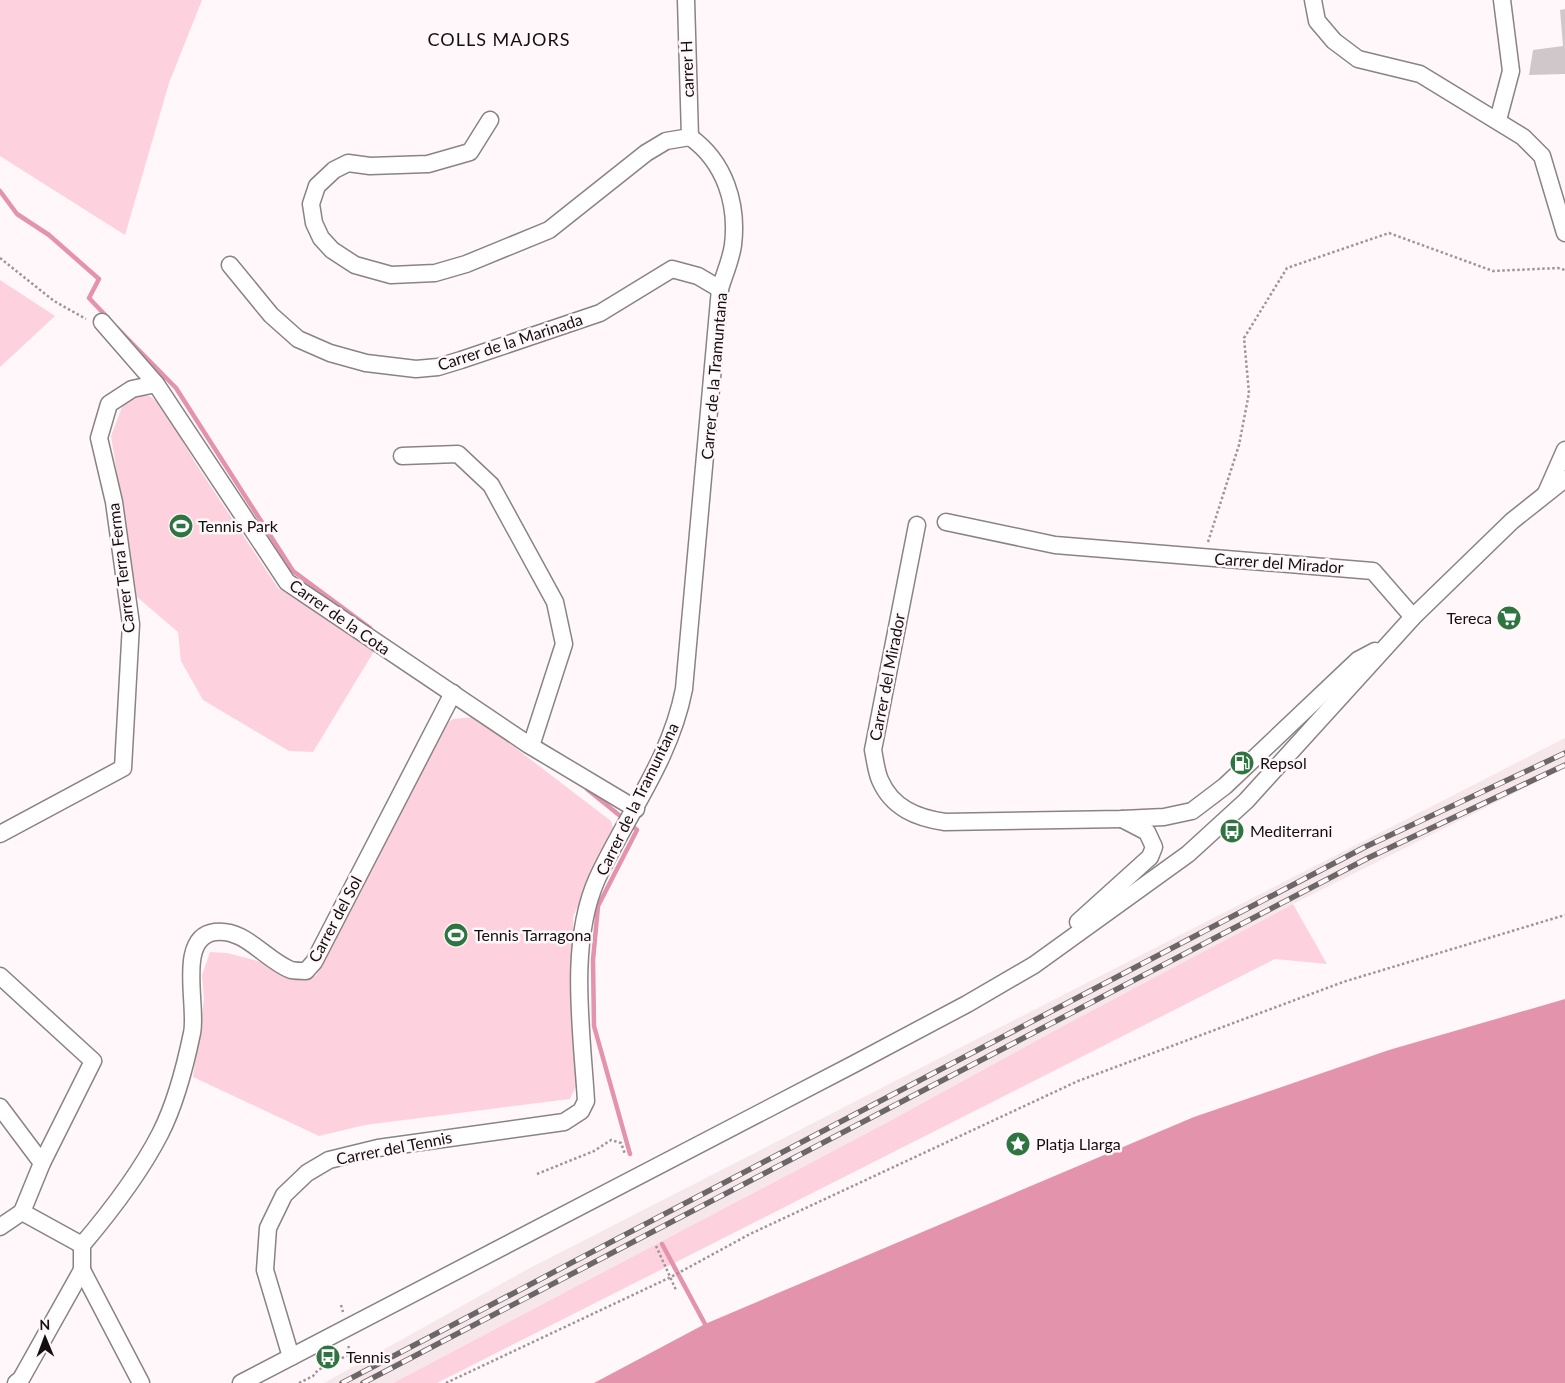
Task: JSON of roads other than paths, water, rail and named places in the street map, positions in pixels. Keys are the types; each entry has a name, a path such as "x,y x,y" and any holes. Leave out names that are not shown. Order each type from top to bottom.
{"street":[{"name":"carrer H","path":"686,0 690,137"},
{"path":"1312,0 1317,21 1334,41 1358,59 1420,74 1523,137 1542,156 1565,232"},
{"path":"1498,120 1511,71 1502,0"},
{"path":"490,120 470,152 428,164 370,166 348,163 334,170 317,186 311,204 314,223 320,238 332,250 355,265 391,275 435,273 466,264 550,230 646,153 666,141 690,137"},
{"name":"Carrer de la Tramuntana","path":"586,1101 580,1012 582,942 590,900 597,879 634,812 672,735 684,689 720,289 732,247 733,212 730,196 714,160 700,144 690,137"},
{"name":"Carrer de la Marinada","path":"230,266 271,315 298,339 330,354 389,368 438,367 600,313 672,269 698,276 720,289"},
{"name":"Carrer de la Cota","path":"105,325 156,384 288,582 452,694 634,812"},
{"name":"Carrer Terra Ferma","path":"0,834 123,768 131,624 114,502 99,438 109,404 132,389 156,384"},
{"path":"1545,495 1565,450"},
{"path":"402,456 458,454 491,485 555,602 564,644 530,745"},
{"path":"241,1383 906,1037 967,1004 1050,954 1188,854 1246,801 1413,617 1512,521 1565,479"},
{"name":"Carrer del Mirador","path":"946,522 1055,545 1373,571 1413,617"},
{"name":"Carrer del Mirador","path":"917,526 873,750 880,780 896,804 922,818 945,822 1122,819 1164,817 1192,811 1225,786 1358,660 1387,645"},
{"name":"Carrer del Sol","path":"82,1245 108,1215 160,1134 183,1076 193,1030 191,955 197,943 204,936 216,932 234,933 292,970 306,971 314,962 452,694"},
{"name":"Carrer del Mirador","path":"1050,954 1067,931 1150,857 1154,847 1147,832 1122,819"},
{"path":"0,976 93,1061 42,1163 22,1212 0,1227"},
{"name":"Carrer del Tennis","path":"291,1357 265,1270 268,1228 284,1195 307,1173 329,1160 378,1148 564,1122 581,1111 586,1101"},
{"path":"0,1107 42,1163"},
{"path":"22,1212 82,1245 82,1270 141,1383"},
{"path":"16,1383 21,1379 82,1270"}],"waterway":[{"path":"0,191 17,214 49,235 99,279 89,298 107,317"},
{"path":"117,328 176,388 293,571 370,628"},
{"path":"587,789 624,819"},
{"path":"630,824 637,830 598,906 593,960 594,1026 630,1154"},
{"path":"662,1244 705,1324"}],"railway":[{"path":"342,1383 1365,847 1565,753"},
{"path":"363,1383 1368,858 1565,765"}],"place":[{"name":"Tennis Park","path":"181,526"},
{"name":"Tereca","path":"1509,618"},
{"name":"Repsol","path":"1242,763"},
{"name":"Mediterrani","path":"1232,831"},
{"name":"Tennis Tarragona","path":"456,935"},
{"name":"Platja Llarga","path":"1018,1144"},
{"name":"Tennis","path":"328,1357"}],"district":[{"name":"COLLS MAJORS","path":"499,40"}]}
